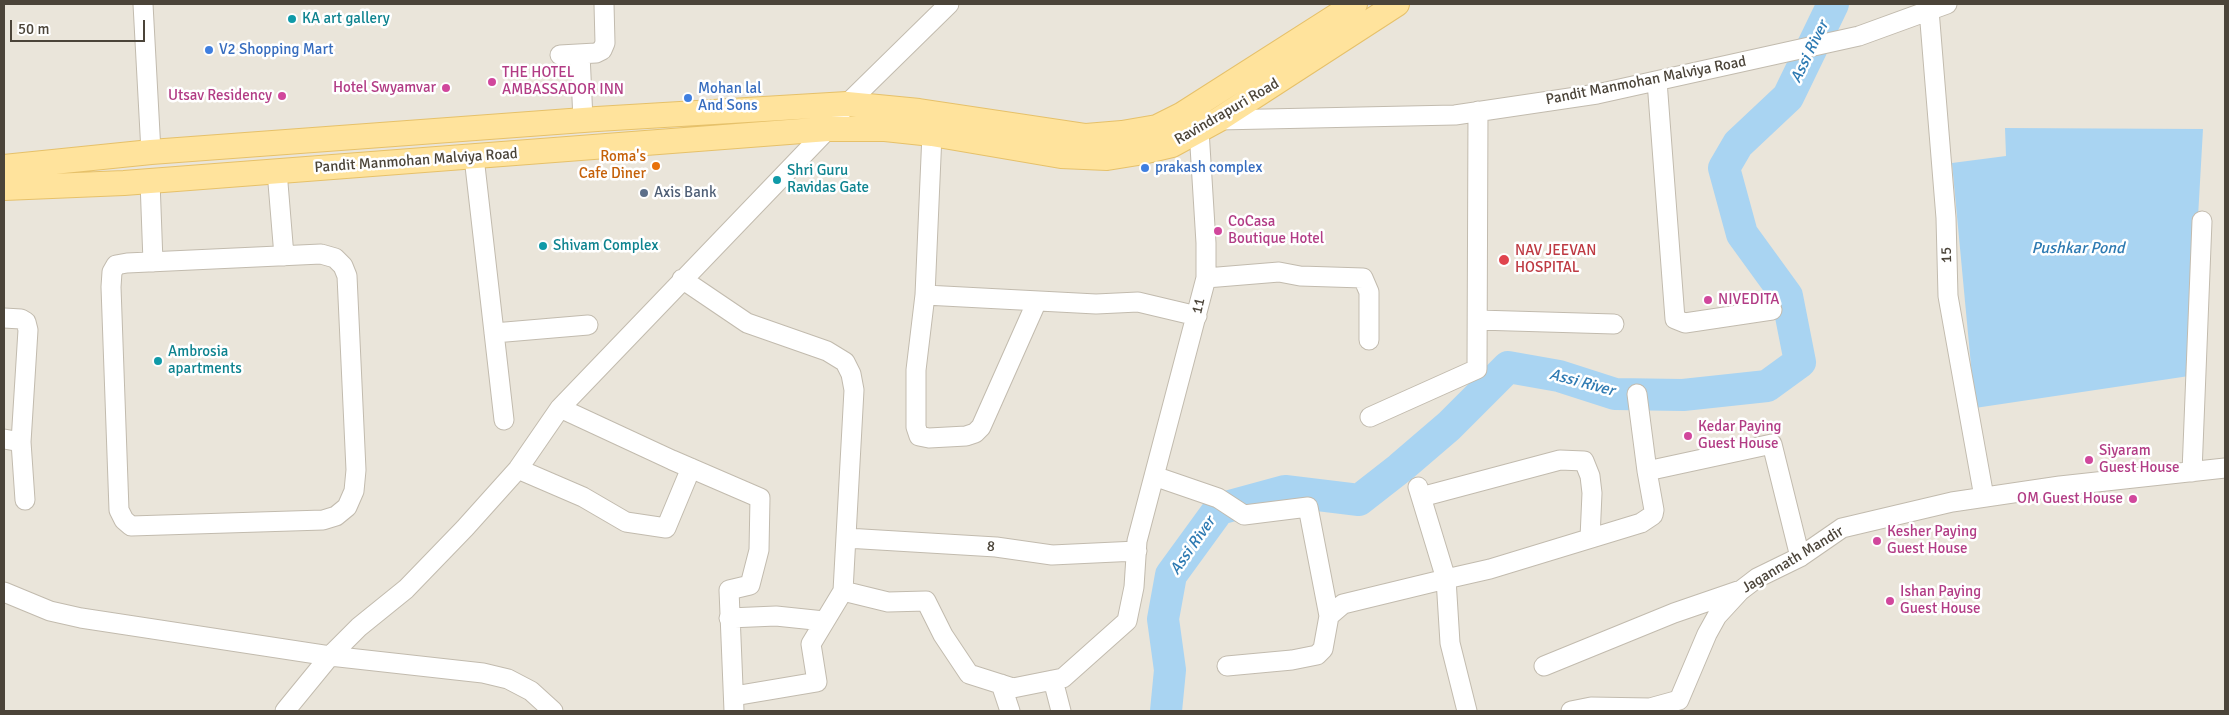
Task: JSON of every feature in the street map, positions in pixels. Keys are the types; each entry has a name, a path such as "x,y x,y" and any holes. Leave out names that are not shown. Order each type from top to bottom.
{"main road":[{"name":"Ravindrapuri Road","path":"4,167 151,152 583,120 847,104 929,113 1086,136 1157,127 1181,115 1355,4"},
{"name":"Ravindrapuri Road","path":"828,129 885,129 932,134 1061,156 1107,158 1138,154 1172,145 1209,125 1397,4"},
{"name":"Pandit Manmohan Malviya Road","path":"4,188 150,181 828,129"}],"street":[{"path":"143,4 151,152"},
{"path":"560,55 596,53 602,50 604,42 604,4"},
{"path":"285,711 330,656 359,627 406,589 518,469 560,408 828,129 847,104 949,4"},
{"name":"Pandit Manmohan Malviya Road","path":"1209,125 1455,114 1597,94 1859,36 1947,4"},
{"name":"15","path":"1929,10 1946,218 1948,296 1984,497"},
{"path":"580,54 583,120"},
{"path":"1657,81 1675,319 1685,324 1772,310"},
{"path":"1370,417 1478,369 1478,111"},
{"name":"11","path":"843,592 888,602 926,601 943,635 969,674 1013,688 1064,678 1127,621 1134,587 1137,541 1206,278 1209,125"},
{"path":"932,134 925,295 916,370 916,428 919,436 929,438 966,436 975,433 981,428 1037,301"},
{"path":"474,157 504,420"},
{"path":"277,171 284,256"},
{"path":"150,181 153,262"},
{"path":"2192,472 2202,221"},
{"path":"321,254 335,258 343,266 347,276 356,470 354,491 347,507 336,516 323,520 142,527 130,526 124,520 119,510 112,272 116,265 153,262 321,254"},
{"path":"1206,278 1279,272 1300,276 1363,278 1369,292 1369,340"},
{"path":"560,408 760,498 759,550 750,585 728,590 734,704 817,682 811,644 843,592 854,390 851,374 845,362 827,351 748,323 682,279"},
{"path":"925,295 1096,304 1138,302 1197,316"},
{"path":"4,318 21,319 26,322 28,330 12,440 25,500"},
{"path":"1478,320 1550,324 1614,324"},
{"path":"494,333 588,325"},
{"path":"1329,616 1343,604 1490,569 1641,523 1653,515 1637,394"},
{"path":"1647,471 1772,444 1800,557"},
{"path":"1467,711 1450,643 1446,579 1419,492 1560,460 1584,461 1590,476 1592,494 1590,538"},
{"path":"518,469 583,497 626,522 666,528 691,468"},
{"name":"Jagannath Mandir","path":"1571,711 1591,707 1650,708 1682,705 1707,634 1717,616 1740,591 1757,578 1800,557 1842,528 1952,502 2060,486 2225,468"},
{"path":"1154,476 1218,498 1244,515 1308,507 1329,616 1323,649 1317,655 1292,660 1227,666"},
{"name":"8","path":"846,538 996,547 1052,555 1137,551"},
{"path":"1544,666 1674,613 1740,591"},
{"path":"4,592 50,611 81,618 330,656 483,673 508,679 531,691 553,711"},
{"path":"729,618 776,616 824,621"},
{"path":"1053,680 1061,711"},
{"path":"1001,684 1010,711"}],"shaded area":[{"path":"4,4 2225,4 2225,711 4,711"}],"water":[{"name":"Pushkar Pond","path":"2005,128 2203,129 2189,376 1975,408 1952,163 2006,156"}],"waterway":[{"name":"Assi River","path":"1166,711 1170,670 1163,619 1171,575 1219,509 1285,491 1359,500 1449,426 1508,367 1559,376 1615,394 1683,395 1767,386 1800,362 1787,296 1742,234 1724,168 1738,144 1788,97 1833,4"}],"place":[{"name":"KA art gallery","path":"292,19"},
{"name":"V2 Shopping Mart","path":"209,50"},
{"name":"THE HOTEL AMBASSADOR INN","path":"492,82"},
{"name":"Hotel Swyamvar","path":"446,88"},
{"name":"Utsav Residency","path":"282,96"},
{"name":"Mohan lal And Sons","path":"688,98"},
{"name":"Roma's Cafe Diner","path":"656,166"},
{"name":"prakash complex","path":"1145,168"},
{"name":"Shri Guru Ravidas Gate","path":"777,180"},
{"name":"Axis Bank","path":"644,193"},
{"name":"CoCasa Boutique Hotel","path":"1218,231"},
{"name":"Shivam Complex","path":"543,246"},
{"name":"NAV JEEVAN HOSPITAL","path":"1504,260"},
{"name":"NIVEDITA","path":"1708,300"},
{"name":"Ambrosia apartments","path":"158,361"},
{"name":"Kedar Paying Guest House","path":"1688,436"},
{"name":"Siyaram Guest House","path":"2089,460"},
{"name":"OM Guest House","path":"2133,499"},
{"name":"Kesher Paying Guest House","path":"1877,541"},
{"name":"Ishan Paying Guest House","path":"1890,601"}]}
